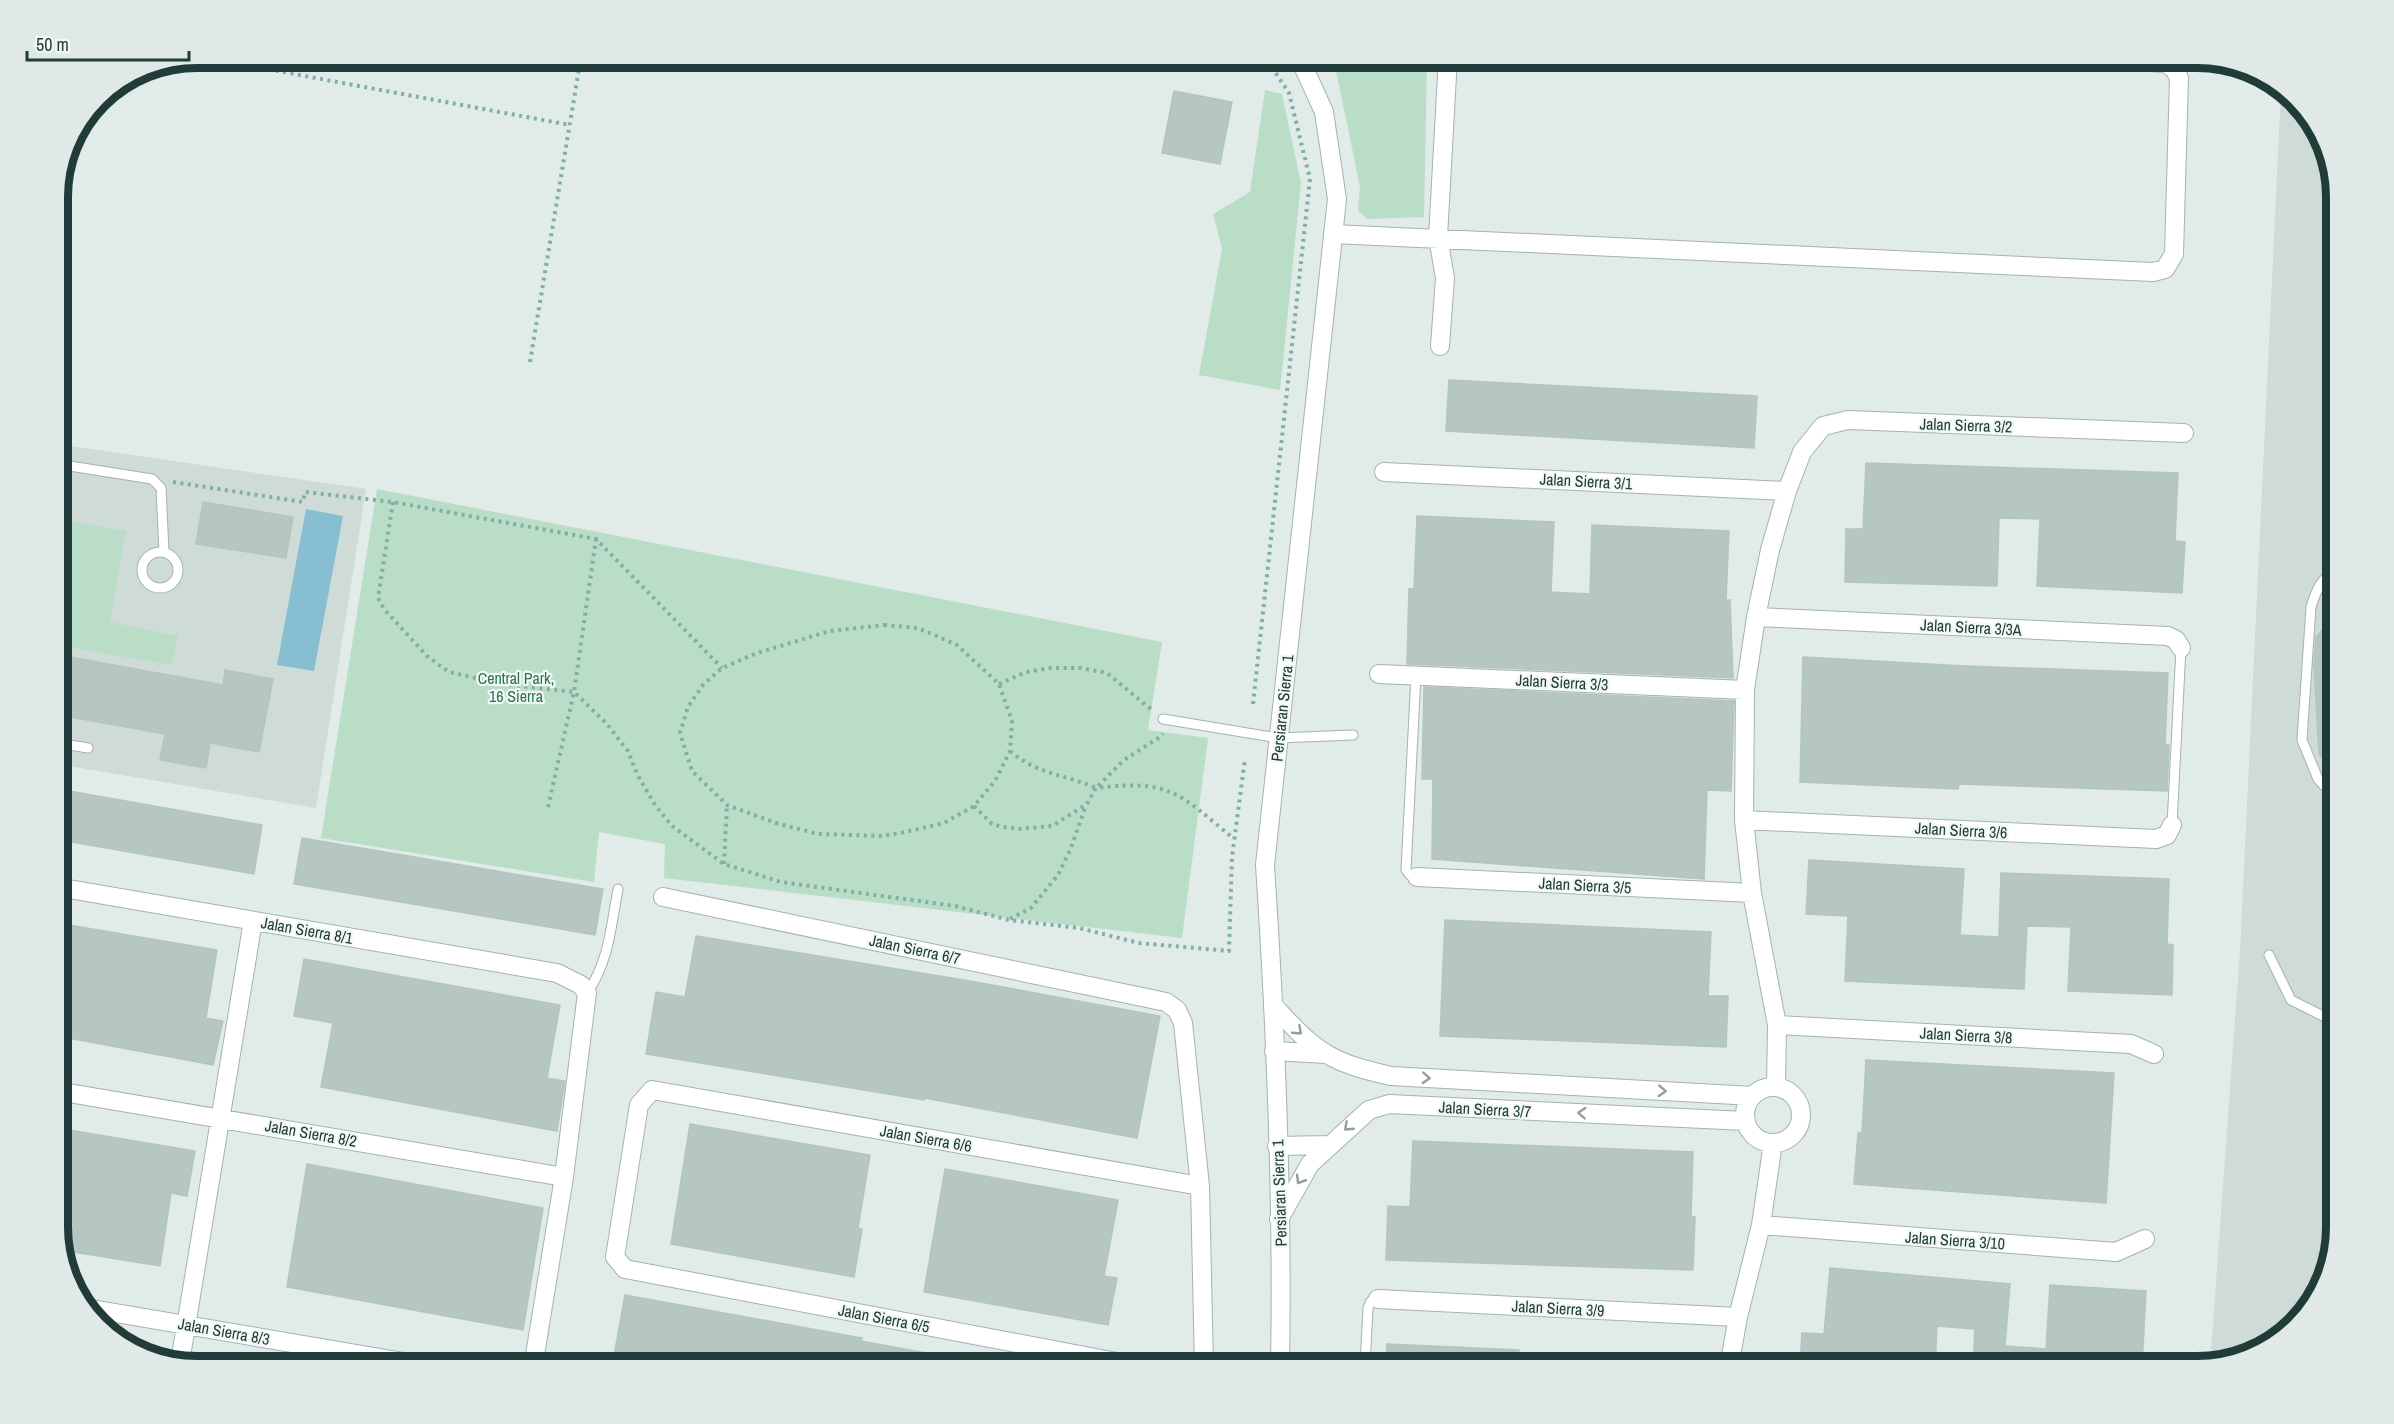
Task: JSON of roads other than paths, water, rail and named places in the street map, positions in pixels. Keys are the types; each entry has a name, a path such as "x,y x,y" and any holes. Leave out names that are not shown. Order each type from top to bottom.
{"street":[{"name":"Persiaran Sierra 1","path":"1280,1357 1282,1285 1280,1219 1273,1005 1265,865 1337,199 1324,111 1304,68"},
{"path":"1440,346 1445,279 1438,237 1447,68"},
{"path":"1333,234 1438,237 2152,272 2165,269 2174,254 2179,78 2174,68"},
{"name":"Jalan Sierra 3/2","path":"1776,1087 1777,1024 1752,892 1744,820 1745,690 1756,617 1770,550 1787,490 1802,453 1822,426 1848,420 2184,433"},
{"name":"Jalan Sierra 3/1","path":"1384,472 1787,490"},
{"name":"Jalan Sierra 3/3A","path":"1756,617 2168,636 2176,640 2181,648"},
{"name":"Jalan Sierra 3/3","path":"1379,674 1745,690"},
{"name":"Jalan Sierra 3/6","path":"1744,820 2156,839 2167,835 2172,825"},
{"name":"Jalan Sierra 3/5","path":"1417,877 1752,892"},
{"name":"Jalan Sierra 8/1","path":"68,889 557,973 581,985 587,993"},
{"name":"Jalan Sierra 6/7","path":"663,897 1166,1002 1177,1010 1183,1023 1200,1186"},
{"path":"181,1355 254,921"},
{"path":"535,1357 564,1177 587,993"},
{"name":"Jalan Sierra 3/7","path":"1273,1005 1296,1030 1326,1054 1391,1076 1753,1096"},
{"name":"Jalan Sierra 3/8","path":"1777,1024 2131,1044 2154,1054"},
{"path":"1274,1051 1326,1054"},
{"path":"1389,1104 1391,1076"},
{"path":"1503,1082 1504,1109"},
{"path":"1776,1087 1785,1089 1793,1095 1802,1112 1797,1130 1783,1142 1773,1143 1755,1137 1746,1120 1748,1103 1753,1096 1760,1091 1776,1087"},
{"path":"1628,1115 1629,1089"},
{"name":"Jalan Sierra 6/6","path":"626,1269 615,1257 639,1105 652,1090 1200,1186"},
{"name":"Jalan Sierra 8/2","path":"68,1093 564,1177"},
{"name":"Jalan Sierra 3/7","path":"1280,1219 1297,1184 1310,1164 1369,1110 1389,1104 1746,1120"},
{"path":"1731,1357 1738,1317 1761,1225 1773,1143"},
{"path":"1277,1146 1329,1145"},
{"path":"1200,1186 1204,1357"},
{"name":"Jalan Sierra 3/10","path":"1761,1225 2116,1252 2145,1239"},
{"name":"Jalan Sierra 6/5","path":"626,1269 1090,1357"},
{"name":"Jalan Sierra 3/9","path":"1378,1299 1738,1317"},
{"name":"Jalan Sierra 8/3","path":"97,1310 376,1357"}],"lane":[{"path":"68,466 152,479 161,488 164,552"},
{"path":"157,552 164,552 174,558 179,569 178,575 171,585 160,589 154,588 144,580 141,568 147,557 157,552"},
{"path":"2326,575 2316,591 2311,607 2302,740 2318,779 2326,788"},
{"path":"2172,825 2181,648"},
{"path":"1416,675 1406,870 1410,875 1417,877"},
{"path":"1163,719 1278,738 1353,735"},
{"path":"68,745 88,748"},
{"path":"587,993 597,978 606,956 618,889"},
{"path":"2269,955 2291,1000 2326,1018"},
{"path":"1366,1357 1368,1308 1371,1301 1378,1299"}],"water":[{"path":"306,509 343,516 314,671 277,665"}],"park label":[{"name":"Central Park, 16 Sierra","path":"516,687"}]}
